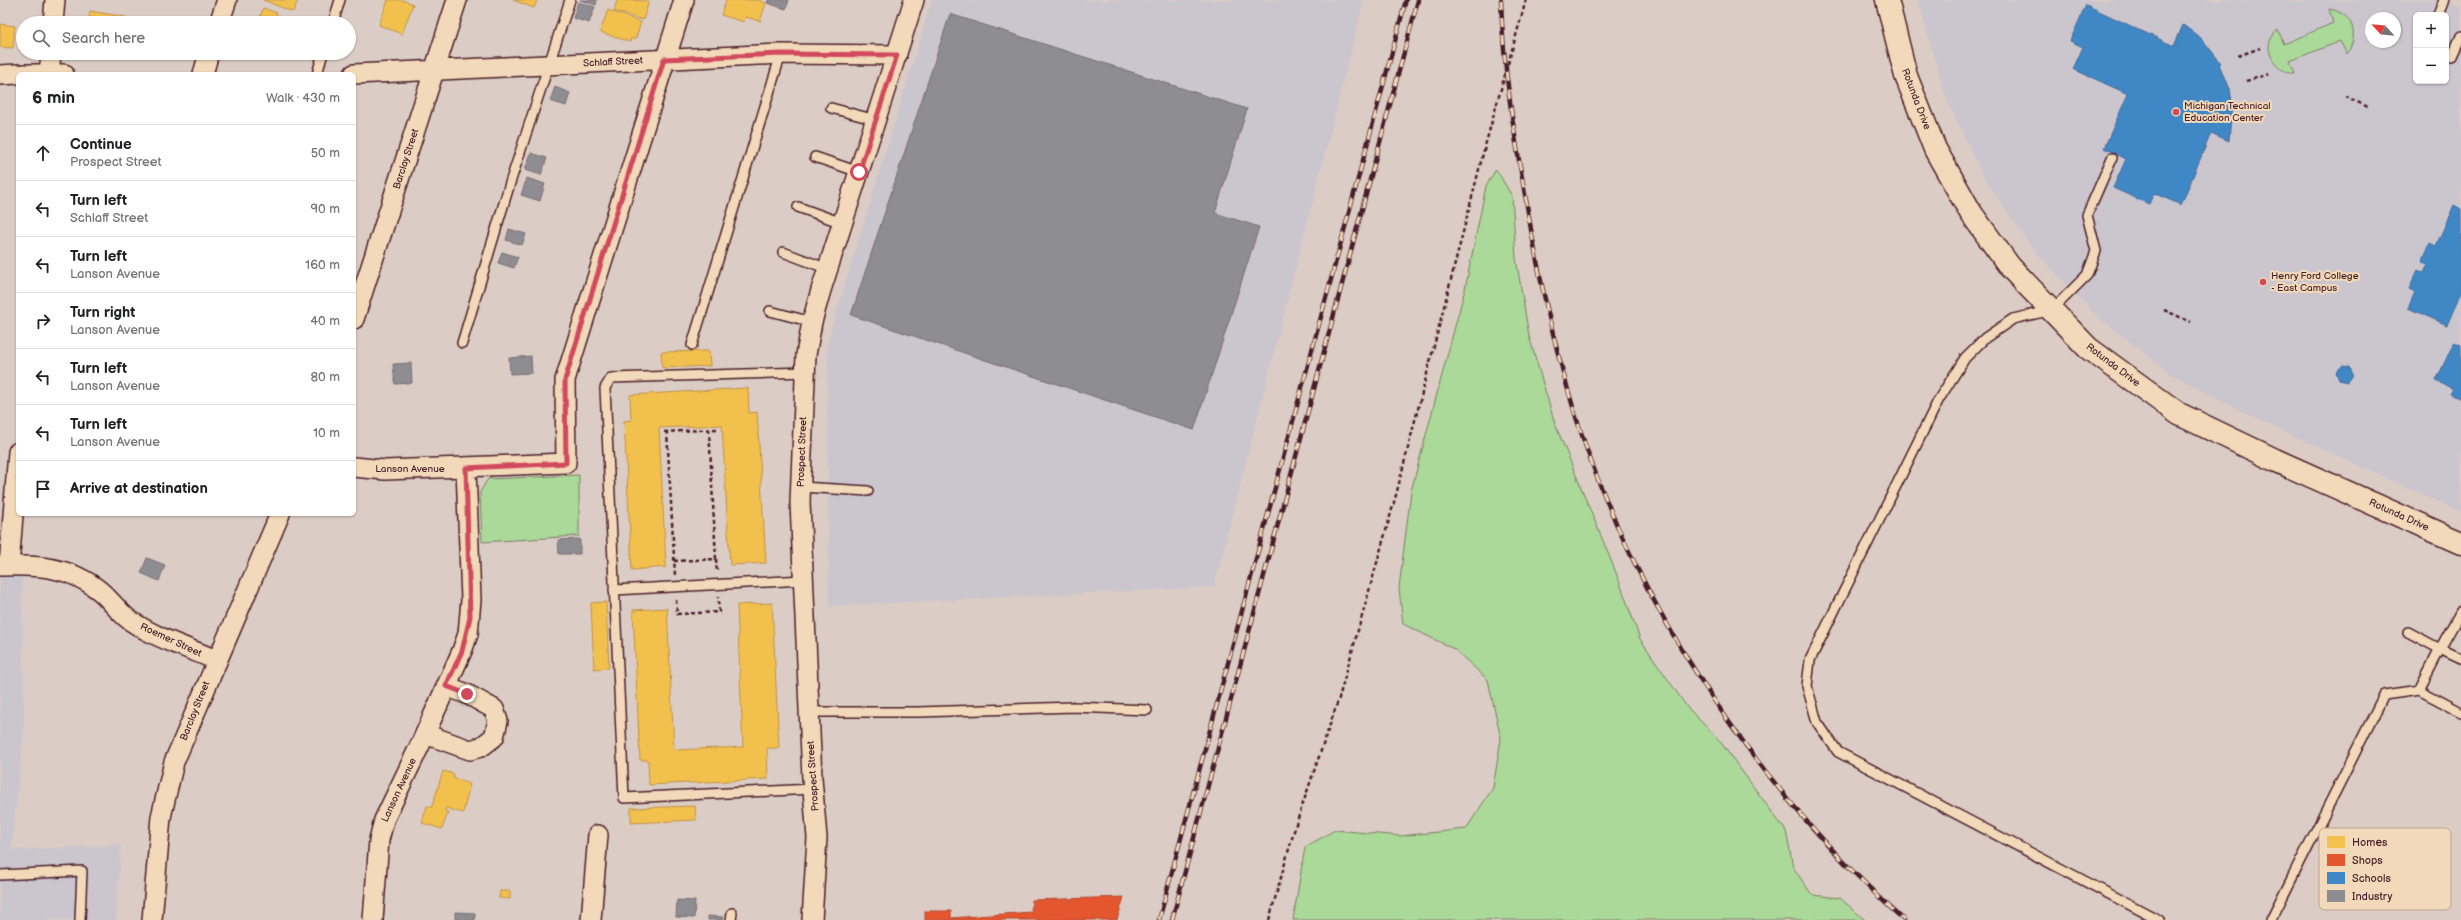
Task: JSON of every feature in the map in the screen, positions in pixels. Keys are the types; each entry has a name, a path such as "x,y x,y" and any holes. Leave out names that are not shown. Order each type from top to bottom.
{"main road":[{"name":"Rotunda Drive","path":"1887,0 1906,76 1935,148 1971,214 2010,267 2088,348 2179,414 2275,460 2461,543"}],"street":[{"path":"54,16 55,0"},
{"path":"221,16 227,0"},
{"name":"Barclay Street","path":"356,313 457,0"},
{"name":"Lanson Avenue","path":"356,467 385,470 566,463 565,380 664,59 684,0"},
{"name":"Prospect Street","path":"812,920 817,838 809,712 801,487 806,372 812,322 842,223 914,0"},
{"name":"Schlaff Street","path":"356,74 781,54 897,55"},
{"path":"52,60 54,72"},
{"path":"204,72 208,60"},
{"path":"0,75 16,74"},
{"path":"4,566 16,468"},
{"name":"Lanson Avenue","path":"373,920 380,840 384,820 462,651 470,617 466,468"},
{"name":"Barclay Street","path":"152,920 161,817 174,762 216,660 279,516"},
{"name":"Roemer Street","path":"4,566 48,566 74,575 100,591 130,620 158,636 216,660"},
{"path":"425,734 470,750 481,747 494,737 498,721 494,709 467,694 446,686"},
{"path":"591,920 598,835"}],"lane":[{"path":"335,16 340,0"},
{"path":"462,343 510,183 570,0"},
{"path":"2439,12 2444,0"},
{"path":"2452,56 2461,36"},
{"path":"692,345 781,54"},
{"path":"318,72 321,60"},
{"path":"831,108 876,120"},
{"path":"815,158 859,172"},
{"path":"2112,158 2087,215 2096,251 2088,275 2052,310 2013,319 1985,338 1965,358 1939,399 1810,660 1807,686 1817,722 1838,752 2159,920"},
{"path":"798,207 842,223"},
{"path":"783,252 828,269"},
{"path":"770,311 812,322"},
{"path":"806,372 610,378 605,388 624,798 813,789"},
{"path":"801,487 868,491"},
{"path":"614,590 804,580"},
{"path":"2419,690 2461,611"},
{"path":"2408,632 2461,659"},
{"path":"2271,920 2384,695 2419,690 2461,712"},
{"path":"809,712 926,712 1074,707 1147,710"},
{"path":"0,875 82,871 80,920"}],"path":[{"path":"1269,920 1296,824 1339,698 1384,540 1485,146 1526,0"},
{"path":"2238,56 2260,48"},
{"path":"2246,80 2269,74"},
{"path":"2345,96 2368,107"},
{"path":"2164,310 2191,322"},
{"path":"709,429 717,575 724,574"},
{"path":"668,578 675,578 665,432 717,429"},
{"path":"674,561 716,559"},
{"path":"668,599 676,598 677,614 719,612 718,596 726,595"}],"shaded area":[{"path":"932,0 1364,0 1214,587 829,606 827,343"},
{"name":"Henry Ford College - East Campus","path":"1918,0 2443,0 2461,8 2461,512 2256,419 2171,374 2098,317 2032,248 1983,176 1946,97"},
{"path":"22,570 24,731 11,850 121,845 116,920 0,920 0,571"}],"green space":[{"path":"2329,9 2344,15 2352,26 2353,40 2347,54 2340,41 2290,61 2295,74 2281,69 2272,57 2269,50 2269,43 2272,36 2278,30 2284,44 2333,23"},
{"path":"1496,169 1512,196 1516,258 1529,336 1555,424 1617,575 1640,639 1687,707 1719,740 1786,831 1793,867 1812,895 1840,898 1865,920 1293,920 1305,847 1335,830 1400,836 1466,829 1493,788 1501,739 1488,680 1454,649 1403,624 1399,588 1411,491 1465,289 1486,186"},
{"path":"579,475 579,536 482,542 480,492 488,479"}],"building: Homes":[{"path":"263,0 298,0 293,12"},
{"path":"388,0 402,0 413,4 402,34 379,25"},
{"path":"513,0 537,0 534,8"},
{"path":"617,0 649,1 643,20 614,11"},
{"path":"726,0 758,0 766,3 760,21 745,17 744,22 721,15"},
{"path":"263,8 277,13 276,16 260,16"},
{"path":"608,10 641,22 635,40 631,38 630,42 600,32"},
{"path":"90,11 120,16 89,16"},
{"path":"0,24 15,26 13,48 0,47"},
{"path":"709,351 710,366 662,368 661,352"},
{"path":"748,388 749,413 757,412 766,563 730,565 722,425 659,428 666,567 632,570 624,421 631,420 630,395"},
{"path":"606,602 609,668 594,669 591,603"},
{"path":"772,603 779,748 767,748 768,779 649,785 648,760 640,760 633,610 667,608 674,750 743,747 737,605"},
{"path":"443,771 454,774 453,778 470,784 463,813 446,808 445,812 448,812 442,829 422,823 427,806 432,807"},
{"path":"695,806 696,820 631,823 631,808"},
{"path":"500,891 510,891 510,899 499,898"}],"building: Shops":[{"path":"1124,897 1117,920 925,920 925,911 951,911 951,918 1031,912 1032,900"}],"building: Schools":[{"name":"Michigan Technical Education Center","path":"2086,5 2174,46 2183,25 2202,39 2221,63 2219,64 2228,87 2230,88 2232,104 2229,141 2211,133 2181,205 2154,193 2149,204 2113,188 2126,159 2104,148 2128,94 2073,69 2083,47 2070,41"},
{"path":"2454,205 2461,209 2461,293 2447,325 2408,308 2415,292 2409,289 2418,270 2424,273 2428,264 2422,262 2430,243 2436,246"},
{"path":"2454,342 2461,345 2461,399 2450,394 2453,389 2436,381"},
{"path":"2342,366 2350,367 2353,375 2348,382 2339,380 2336,372"}],"building: Industry":[{"path":"580,0 597,0 596,5"},
{"path":"768,0 789,0 786,9 767,3"},
{"path":"578,2 595,7 589,23 573,18"},
{"path":"950,14 1247,109 1215,213 1259,227 1194,430 851,315"},
{"path":"555,87 570,93 566,106 550,101"},
{"path":"531,153 547,158 541,175 525,170"},
{"path":"527,178 545,184 540,201 521,195"},
{"path":"509,229 526,234 522,245 506,240"},
{"path":"502,252 518,257 514,268 498,263"},
{"path":"531,356 532,373 510,374 509,358"},
{"path":"411,363 412,383 395,384 393,364"},
{"path":"580,539 580,554 559,554 558,540"},
{"path":"147,558 165,565 159,581 141,573"},
{"path":"677,900 695,901 694,918 676,917"},
{"path":"455,912 475,913 475,920 455,920"},
{"path":"708,916 723,917 723,920 708,920"}],"railway":[{"path":"1159,920 1406,0"},
{"path":"1172,920 1418,0"},
{"path":"1501,0 1504,50 1513,125 1543,292 1566,383 1590,458 1620,532 1656,605 1698,675 1743,742 1794,806 1847,865 1904,920"}],"place":[{"name":"Michigan Technical Education Center","path":"2176,112"},
{"name":"Henry Ford College - East Campus","path":"2263,282"}],"route":[{"path":"467,694 446,686 468,634 470,617 471,600 466,468 566,463 563,390 565,380 664,59 781,54 897,55 859,172"}]}
